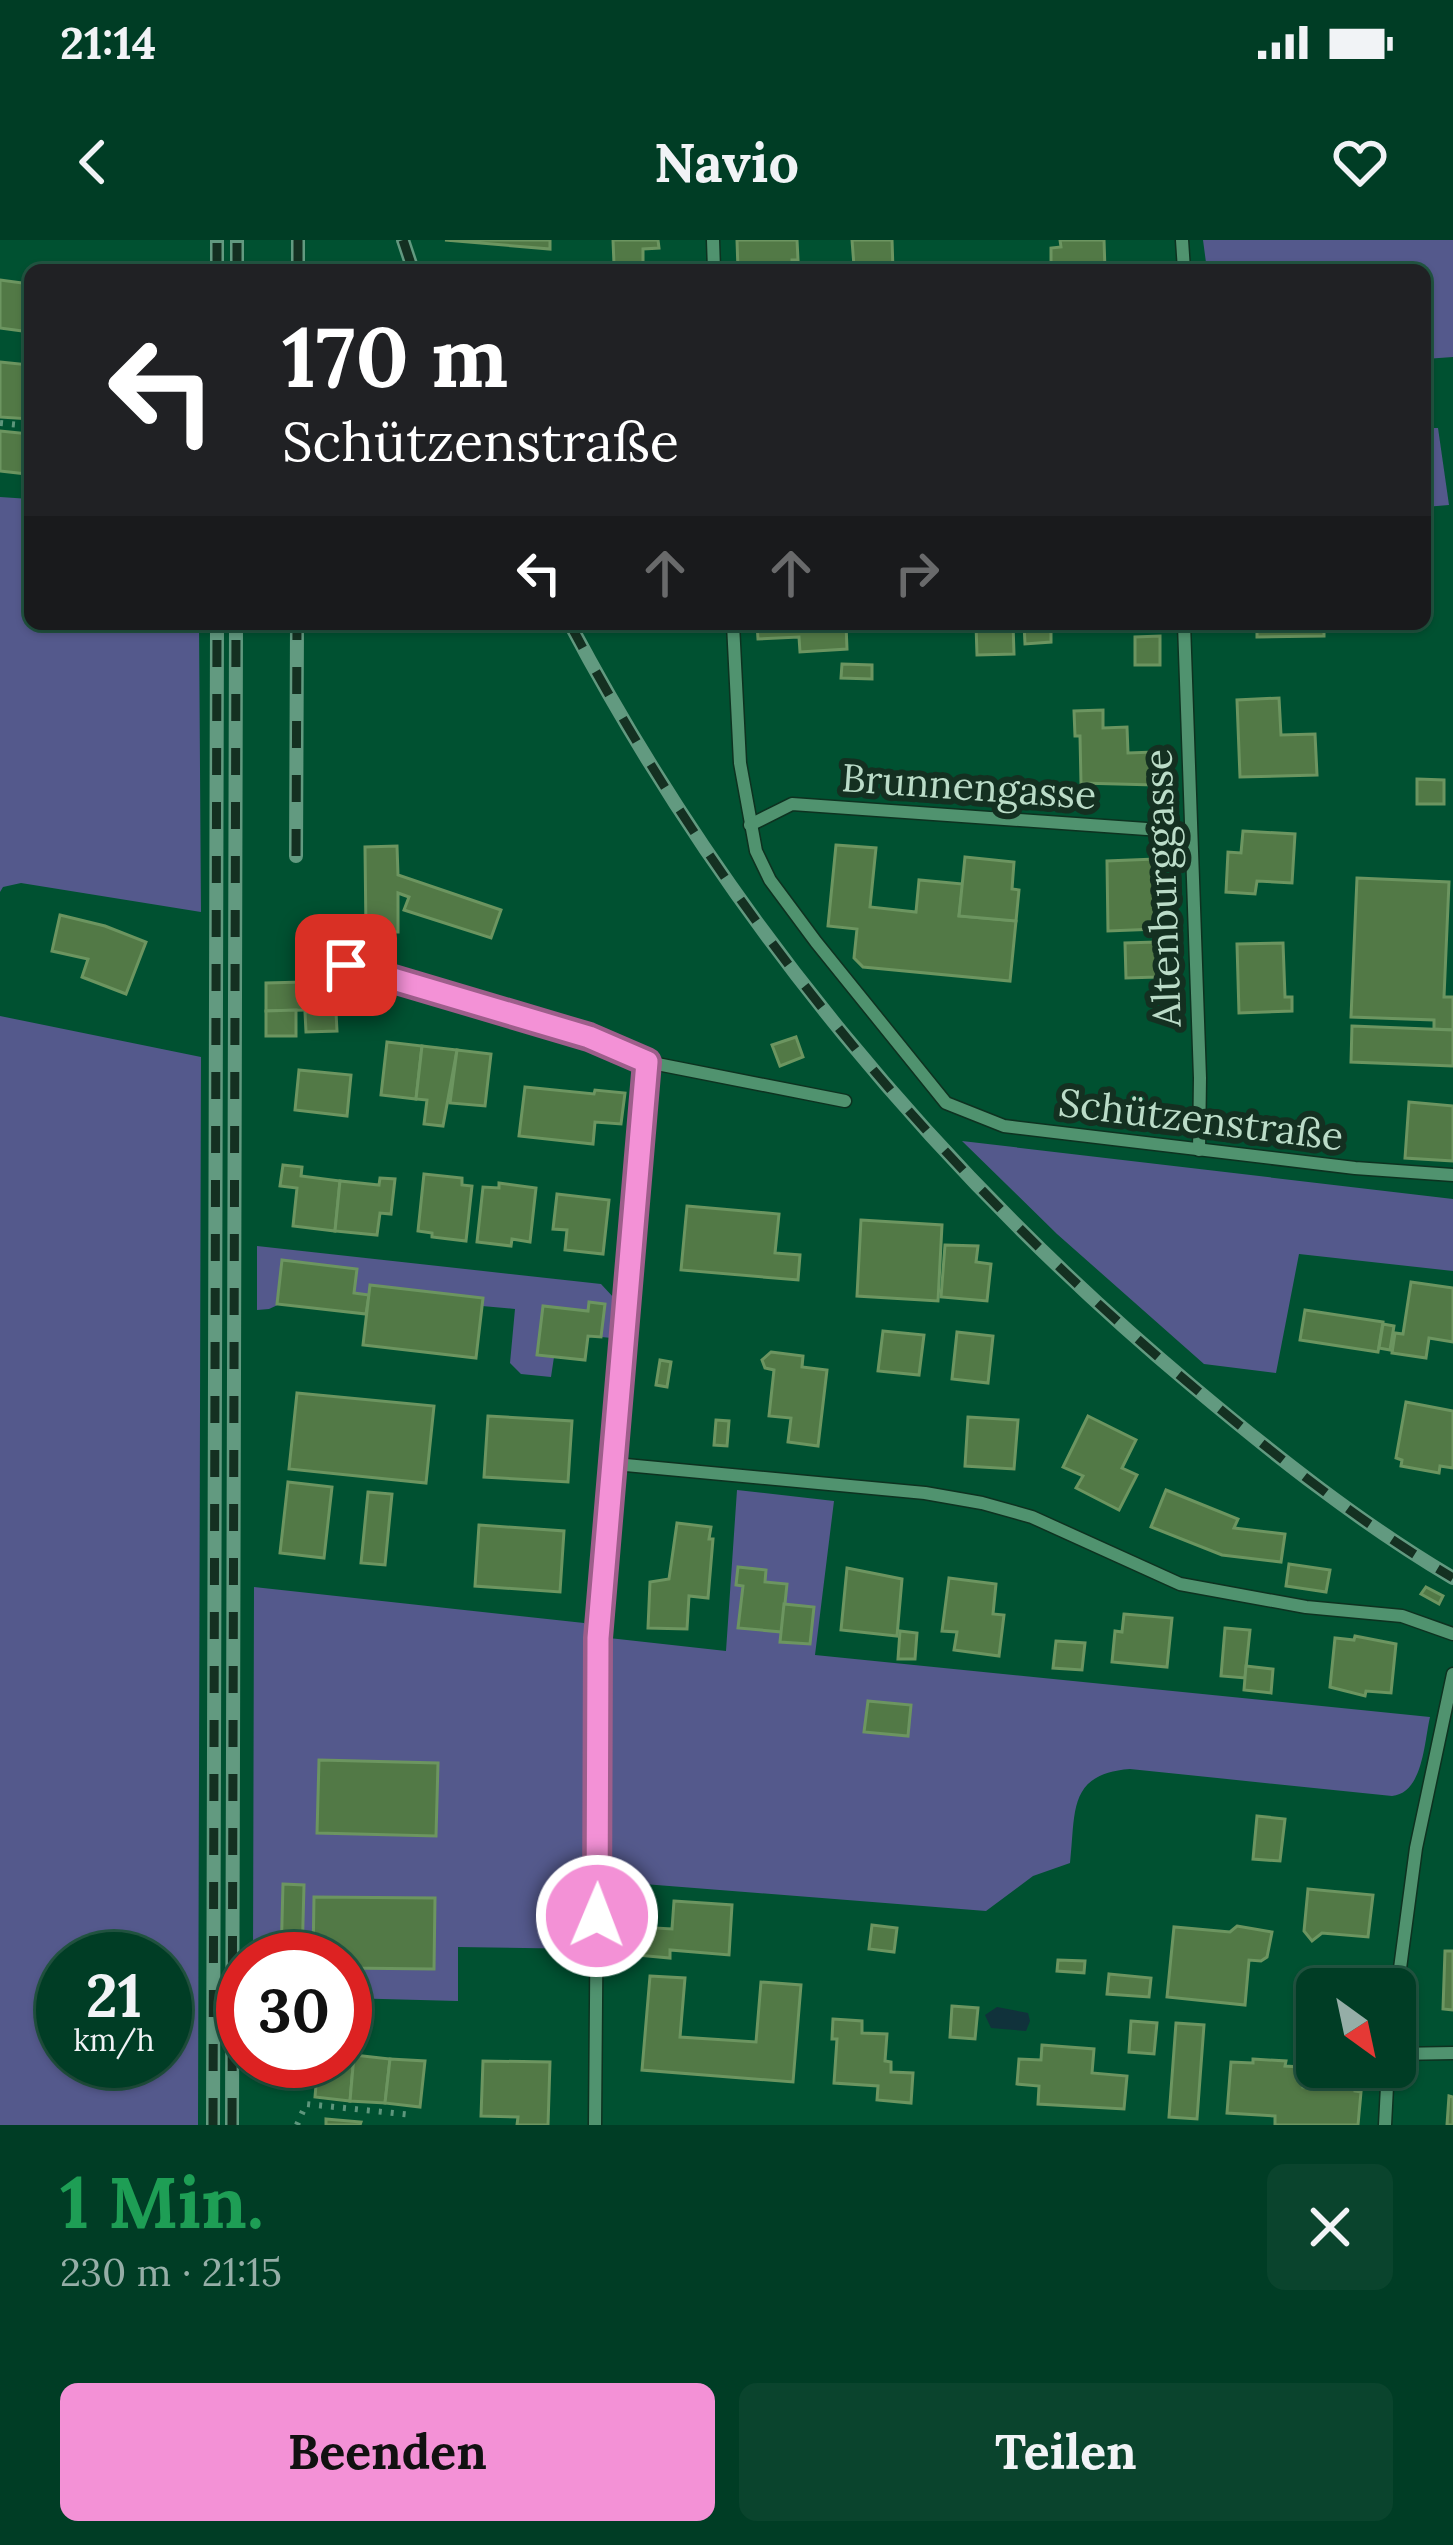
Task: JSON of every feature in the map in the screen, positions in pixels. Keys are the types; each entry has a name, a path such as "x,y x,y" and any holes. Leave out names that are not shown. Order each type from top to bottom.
{"street":[{"path":"733,630 740,763 750,825"},
{"name":"Altenburggasse","path":"1184,630 1199,1150"},
{"name":"Brunnengasse","path":"750,825 791,804 1189,832"},
{"name":"Schützenstraße","path":"750,825 770,880 946,1103 1004,1126 1453,1175"},
{"path":"346,965 580,1034 647,1062 845,1101"},
{"path":"595,2125 598,1638 647,1062"},
{"path":"615,1464 925,1492 982,1503 1032,1517 1180,1584 1306,1607 1402,1616 1453,1634"},
{"path":"1400,1968 1416,1848 1453,1674"},
{"path":"1416,2054 1453,2053"},
{"path":"1385,2125 1387,2088"}],"path":[{"path":"1165,893 1167,962"},
{"path":"297,2125 306,2104 412,2115"}],"shaded area":[{"path":"1203,240 1453,240 1453,357 1431,359 1431,264 1206,264"},
{"path":"1431,428 1438,428 1449,505 1431,506"},
{"path":"0,497 24,499 24,630 199,630 201,912 21,883 0,892"},
{"path":"0,1016 201,1057 198,2125 0,2125"},
{"path":"962,1141 1453,1199 1453,1271 1299,1254 1276,1373 1204,1364 1057,1234"},
{"path":"257,1246 601,1284 614,1298 612,1338 601,1337 605,1305 589,1302 588,1311 543,1307 537,1354 554,1357 551,1377 521,1374 510,1363 515,1309 482,1306 482,1298 370,1285 369,1295 354,1293 356,1269 269,1309 257,1310"},
{"path":"737,1490 834,1501 815,1655 1430,1717 1416,1777 1402,1793 1392,1796 1130,1769 1110,1772 1085,1787 1079,1799 1070,1863 1033,1876 986,1911 606,1881 609,1638 726,1651"},
{"path":"254,1587 584,1623 588,1631 587,1949 458,1947 458,2001 372,1999 372,1932 253,1932"},
{"path":"997,2007 1028,2013 1026,2031 991,2028 985,2015"}],"building":[{"path":"445,240 550,240 550,249"},
{"path":"613,240 658,240 659,248 643,249 643,263 614,264"},
{"path":"737,240 797,240 798,260 792,264 738,264"},
{"path":"852,240 892,240 893,264 854,264"},
{"path":"1060,240 1104,240 1105,264 1051,264 1051,248 1061,247"},
{"path":"0,280 24,283 24,331 0,328"},
{"path":"0,362 24,364 24,419 0,417"},
{"path":"0,431 24,433 24,474 0,471"},
{"path":"757,630 846,630 847,649 800,652 799,637 758,639"},
{"path":"976,630 1013,630 1014,654 977,655"},
{"path":"1024,630 1051,630 1051,642 1025,644"},
{"path":"1257,630 1324,630 1324,636 1257,637"},
{"path":"1160,636 1160,665 1135,665 1135,637"},
{"path":"842,664 872,665 872,679 841,678"},
{"path":"1279,698 1281,735 1315,734 1317,775 1240,777 1237,700"},
{"path":"1103,710 1103,728 1127,727 1128,753 1154,752 1154,785 1081,783 1074,711"},
{"path":"1417,779 1444,780 1444,804 1417,804"},
{"path":"1243,831 1295,834 1292,883 1257,881 1255,894 1226,892 1228,852 1241,853"},
{"path":"836,845 876,848 870,907 916,912 919,880 963,884 959,916 1016,921 1010,981 863,967 854,958 857,929 828,926"},
{"path":"397,846 398,875 501,910 491,938 404,910 409,897 398,893 398,932 366,932 365,847"},
{"path":"965,857 1014,862 1012,889 1019,890 1016,921 959,916"},
{"path":"1155,859 1157,929 1108,931 1107,861"},
{"path":"1357,878 1449,882 1444,997 1453,997 1453,1030 1434,1029 1434,1020 1351,1017"},
{"path":"60,915 146,942 126,994 82,977 88,959 52,951"},
{"path":"1156,942 1157,977 1126,978 1125,943"},
{"path":"1283,943 1285,997 1292,997 1292,1011 1239,1013 1237,944"},
{"path":"304,982 304,1010 266,1011 266,983"},
{"path":"296,1010 296,1036 266,1036 266,1011"},
{"path":"305,1012 336,1012 337,1031 306,1032"},
{"path":"1352,1026 1453,1030 1453,1066 1351,1062"},
{"path":"796,1037 803,1057 780,1066 772,1045"},
{"path":"387,1042 422,1046 416,1099 381,1095"},
{"path":"422,1046 457,1050 443,1126 424,1124 427,1100 416,1099"},
{"path":"457,1050 491,1054 485,1106 450,1103"},
{"path":"299,1070 351,1075 347,1116 295,1110"},
{"path":"525,1087 625,1093 621,1124 595,1122 593,1144 519,1136"},
{"path":"1409,1102 1453,1106 1453,1161 1405,1158"},
{"path":"283,1165 302,1167 301,1176 340,1181 335,1231 293,1226 297,1188 280,1186"},
{"path":"424,1174 462,1178 462,1185 472,1186 466,1241 418,1231"},
{"path":"380,1178 395,1179 391,1214 380,1213 377,1235 335,1231 340,1181 379,1185"},
{"path":"499,1183 536,1188 530,1242 512,1239 511,1246 477,1242 483,1187 499,1188"},
{"path":"557,1194 609,1200 603,1254 565,1250 567,1230 553,1229"},
{"path":"687,1206 779,1214 775,1253 800,1255 798,1280 681,1270"},
{"path":"861,1220 942,1225 938,1301 857,1296"},
{"path":"945,1245 978,1246 976,1262 991,1264 987,1301 941,1297"},
{"path":"282,1260 357,1269 354,1293 369,1295 366,1314 277,1304"},
{"path":"1411,1282 1453,1288 1453,1342 1429,1338 1426,1358 1392,1353 1395,1333 1403,1334"},
{"path":"370,1285 483,1298 476,1358 363,1345"},
{"path":"589,1302 605,1304 601,1337 588,1336 585,1360 537,1355 543,1306 588,1311"},
{"path":"1305,1310 1383,1322 1378,1352 1300,1340"},
{"path":"1383,1324 1394,1326 1390,1350 1379,1348"},
{"path":"883,1331 924,1335 919,1375 878,1371"},
{"path":"957,1332 993,1336 988,1383 952,1379"},
{"path":"771,1352 803,1356 802,1367 827,1370 818,1446 788,1442 791,1418 769,1416 774,1370 765,1368 762,1360"},
{"path":"660,1360 671,1362 667,1387 656,1385"},
{"path":"297,1393 434,1406 426,1483 289,1469"},
{"path":"1406,1402 1453,1411 1453,1468 1440,1466 1439,1473 1401,1466 1402,1460 1396,1458"},
{"path":"488,1416 572,1421 568,1482 484,1477"},
{"path":"1088,1416 1136,1440 1122,1468 1137,1475 1119,1510 1076,1488 1083,1476 1063,1467"},
{"path":"968,1417 1018,1420 1014,1469 965,1466"},
{"path":"716,1420 729,1421 727,1446 714,1445"},
{"path":"288,1482 332,1487 324,1558 280,1553"},
{"path":"1166,1490 1238,1519 1234,1528 1285,1534 1281,1562 1222,1555 1151,1527"},
{"path":"368,1492 392,1494 385,1565 361,1563"},
{"path":"677,1523 711,1527 708,1598 689,1596 687,1629 648,1628 650,1582 669,1579"},
{"path":"479,1525 564,1531 560,1592 475,1586"},
{"path":"1289,1564 1330,1570 1326,1592 1286,1586"},
{"path":"738,1567 766,1570 765,1582 787,1584 782,1632 738,1628 743,1586 736,1585"},
{"path":"847,1568 902,1579 897,1636 841,1630"},
{"path":"949,1578 996,1584 993,1614 1004,1615 999,1656 954,1650 957,1632 942,1631"},
{"path":"1426,1587 1443,1596 1439,1604 1421,1594"},
{"path":"784,1604 814,1607 810,1644 780,1642"},
{"path":"1124,1614 1172,1618 1167,1667 1112,1662 1115,1631 1122,1632"},
{"path":"1225,1628 1250,1630 1245,1678 1221,1676"},
{"path":"900,1631 917,1633 915,1659 898,1659"},
{"path":"1355,1636 1396,1644 1391,1693 1366,1691 1365,1696 1330,1687 1335,1638 1354,1640"},
{"path":"1056,1641 1085,1643 1082,1670 1053,1668"},
{"path":"1246,1666 1273,1669 1271,1693 1244,1690"},
{"path":"868,1701 911,1705 908,1736 864,1732"},
{"path":"319,1760 438,1763 436,1836 317,1833"},
{"path":"1257,1816 1285,1819 1280,1861 1253,1859"},
{"path":"283,1884 304,1885 303,1932 282,1932"},
{"path":"1308,1889 1373,1895 1368,1937 1322,1933 1312,1941 1304,1931"},
{"path":"314,1897 435,1898 434,1969 372,1968 372,1932 313,1932"},
{"path":"674,1901 732,1905 729,1955 670,1950 670,1958 636,1955 639,1927 672,1929"},
{"path":"872,1925 897,1928 894,1952 869,1949"},
{"path":"1237,1926 1272,1932 1267,1957 1249,1960 1245,2005 1167,1997 1174,1927 1230,1932"},
{"path":"1445,1951 1453,1951 1453,2010 1443,2009"},
{"path":"1058,1960 1085,1961 1084,1973 1057,1971"},
{"path":"1109,1974 1151,1978 1149,1997 1107,1994"},
{"path":"650,1976 685,1978 680,2037 756,2042 761,1982 801,1985 793,2082 642,2070"},
{"path":"952,2006 978,2008 975,2039 950,2037"},
{"path":"833,2019 862,2021 862,2033 887,2034 885,2061 891,2062 891,2072 913,2073 911,2103 877,2100 878,2086 834,2083 837,2039 832,2039"},
{"path":"1131,2021 1157,2023 1154,2054 1129,2052"},
{"path":"1176,2023 1204,2025 1197,2119 1169,2117"},
{"path":"1042,2045 1094,2049 1092,2073 1127,2076 1124,2109 1038,2104 1039,2086 1017,2084 1019,2059 1041,2060"},
{"path":"372,2057 390,2059 385,2103 350,2101 351,2088 372,2088"},
{"path":"390,2059 425,2061 420,2107 385,2103"},
{"path":"1253,2059 1286,2061 1285,2066 1296,2067 1296,2088 1355,2088 1361,2092 1358,2125 1275,2125 1275,2116 1227,2113 1231,2062 1253,2063"},
{"path":"483,2061 550,2062 548,2125 517,2125 518,2117 481,2116"},
{"path":"316,2088 351,2088 350,2101 315,2097"},
{"path":"1449,2096 1453,2097 1453,2125 1447,2125"},
{"path":"326,2119 361,2122 326,2125"}],"railway":[{"path":"217,240 217,264"},
{"path":"237,240 237,264"},
{"path":"298,240 298,264"},
{"path":"403,240 411,264"},
{"path":"213,2125 217,630"},
{"path":"232,2125 236,630"},
{"path":"296,856 297,630"},
{"path":"573,630 631,732 768,937 924,1128 1009,1218 1191,1385 1318,1487 1453,1578"}],"route":[{"path":"346,965 614,1045 647,1062 598,1638 597,1916"}]}
